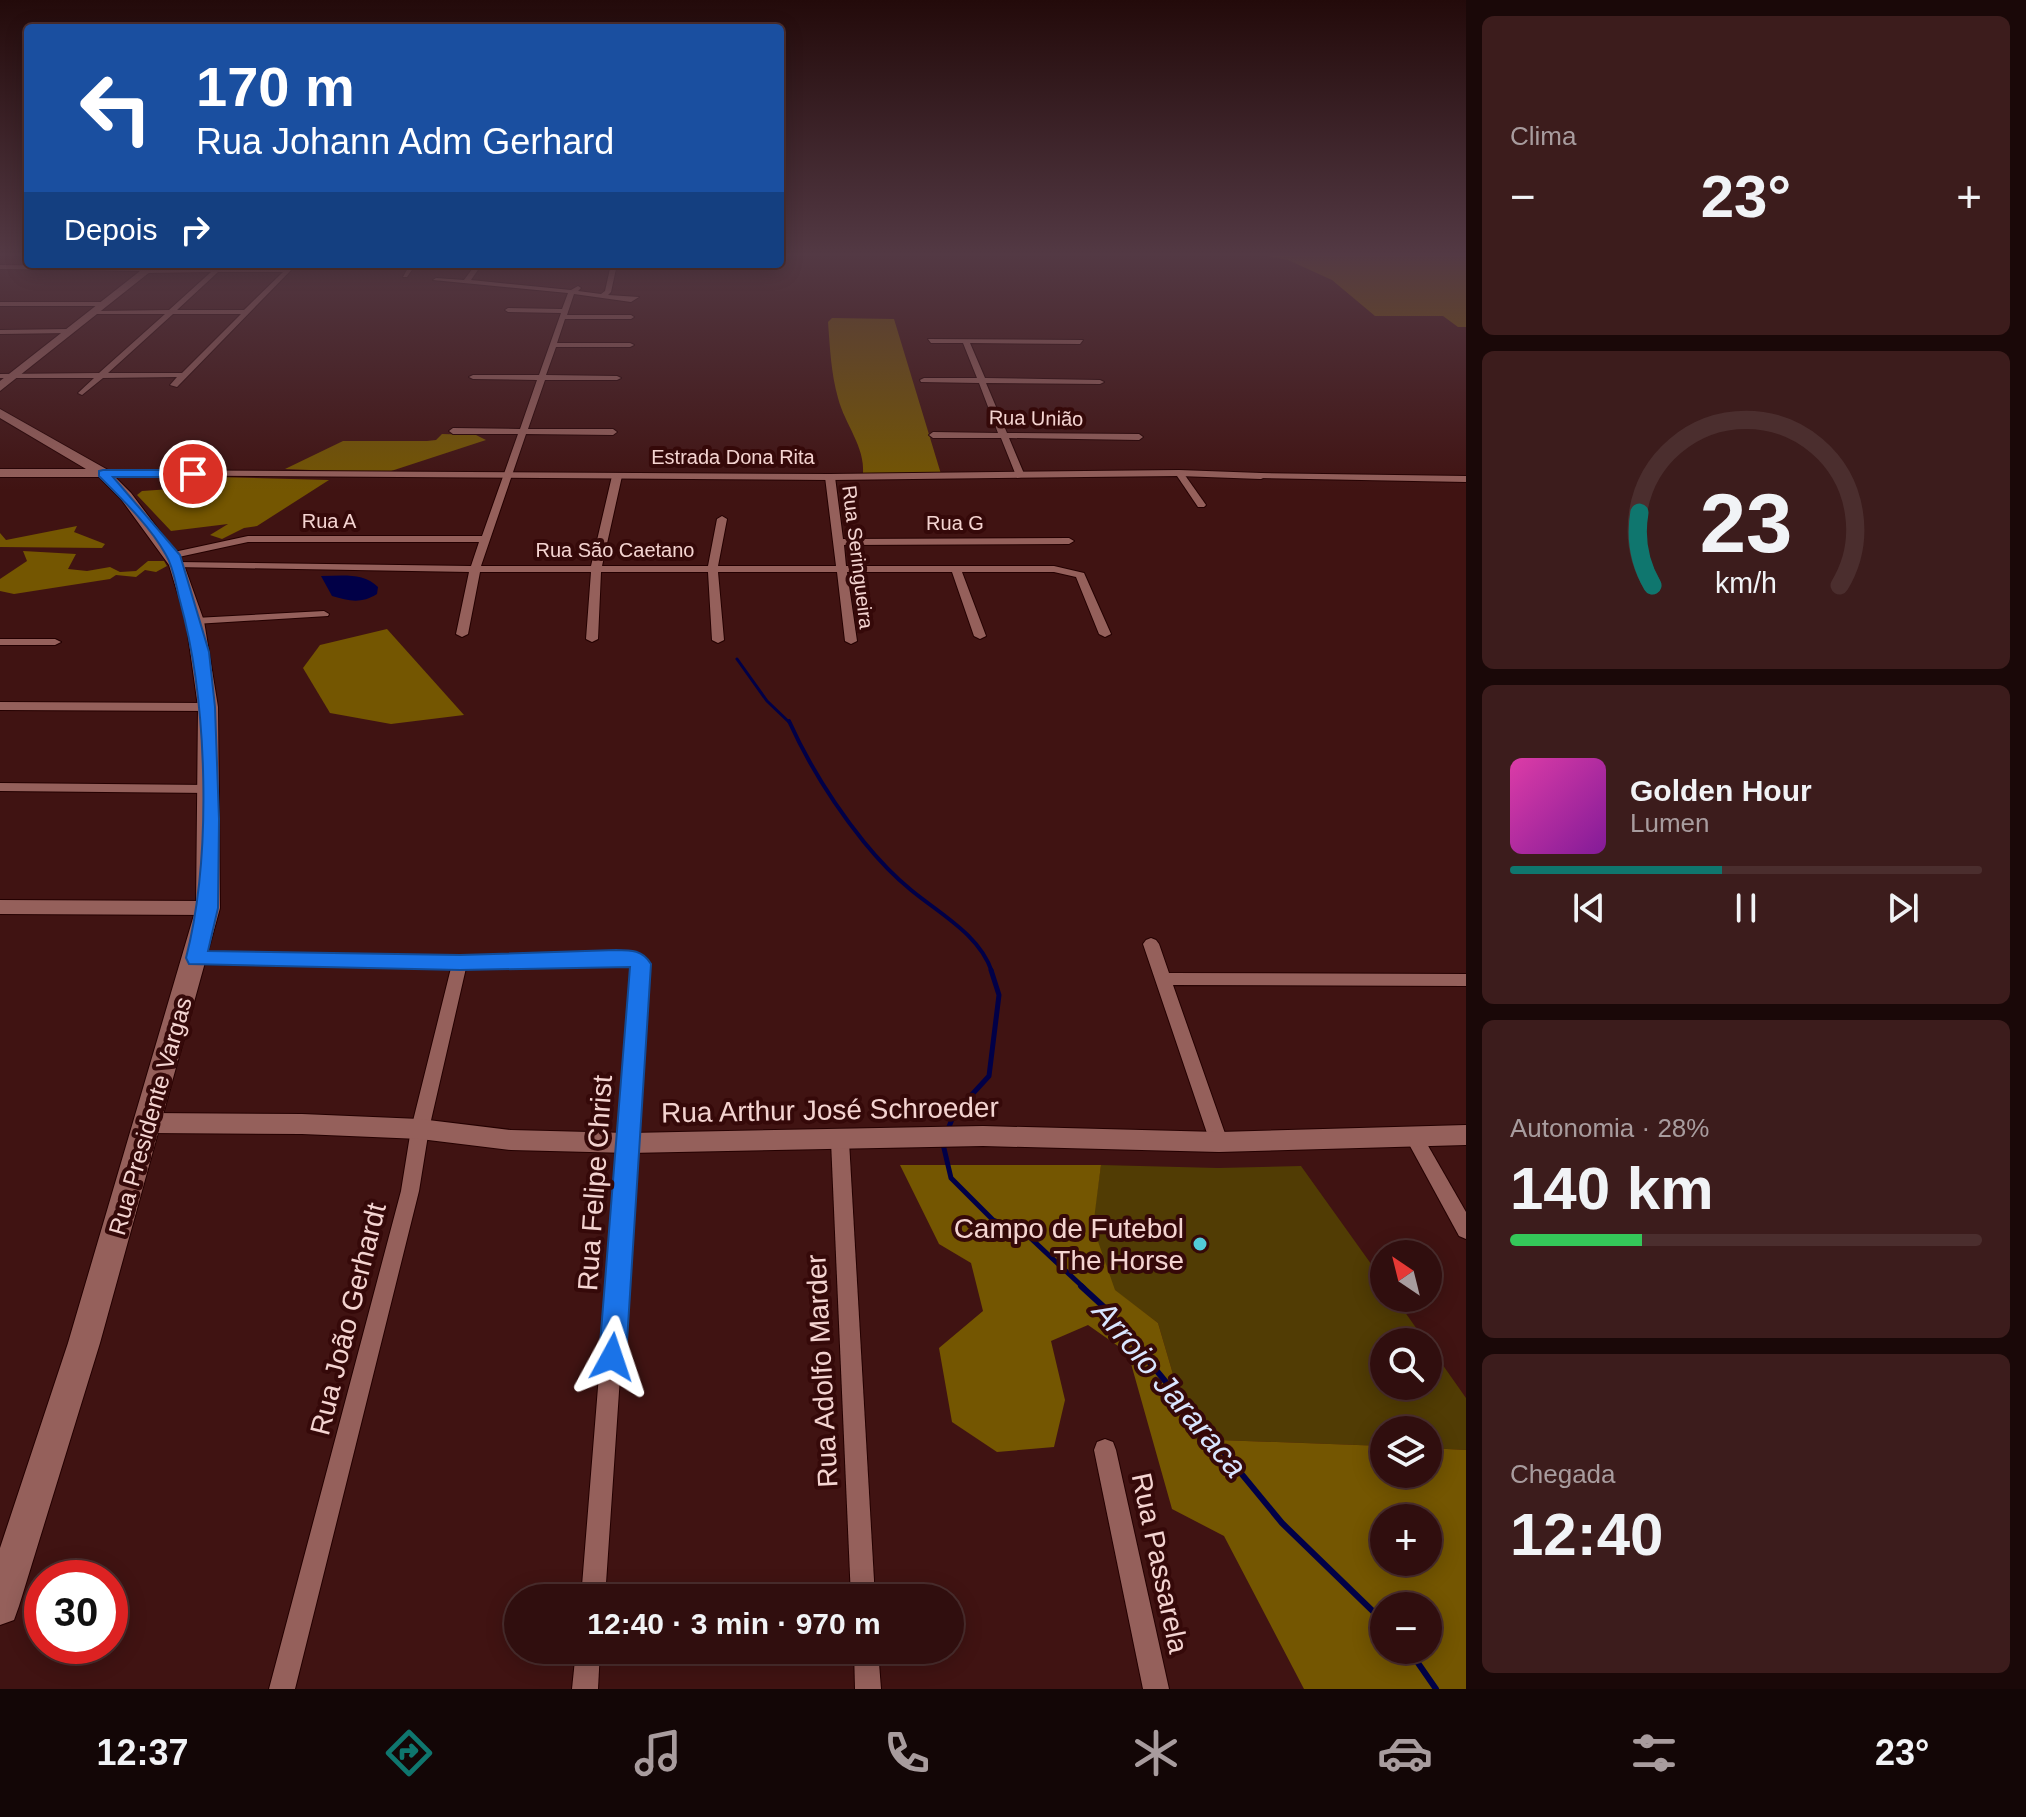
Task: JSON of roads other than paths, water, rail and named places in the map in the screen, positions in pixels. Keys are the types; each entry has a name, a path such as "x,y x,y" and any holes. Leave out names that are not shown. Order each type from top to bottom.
{"main road":[{"path":"0,387 69,332"},
{"name":"Rua Presidente Vargas","path":"0,413 103,473 126,496 175,560 195,621 208,707 210,789 208,908 196,958 79,1358 0,1606"},
{"name":"Estrada Dona Rita","path":"0,473 103,473"}],"street":[{"path":"82,393 150,332"},
{"path":"174,385 226,332"},
{"path":"462,634 475,569 558,332"},
{"path":"931,341 1080,342"},
{"path":"966,342 1020,476"},
{"path":"553,345 630,345"},
{"path":"0,376 182,375"},
{"path":"473,377 617,378"},
{"path":"924,380 1100,382"},
{"path":"453,431 613,432"},
{"name":"Rua União","path":"933,435 1139,437"},
{"name":"Estrada Dona Rita","path":"103,473 830,477 1179,473 1466,479"},
{"path":"1179,473 1201,505"},
{"path":"592,639 596,568 614,500 617,476"},
{"name":"Rua Seringueira","path":"830,477 841,542 841,568 851,641"},
{"path":"718,640 713,568 722,519"},
{"name":"Rua A","path":"175,560 248,539 487,539"},
{"name":"Rua G","path":"841,542 1069,541"},
{"name":"Rua São Caetano","path":"175,560 475,569 1054,569 1080,575 1105,634"},
{"path":"956,570 980,636"},
{"path":"195,621 324,614"},
{"path":"0,642 55,642"},
{"path":"0,706 208,707"},
{"path":"0,787 210,789"},
{"path":"0,907 208,908"},
{"path":"1151,944 1219,1142"},
{"name":"Rua Felipe Christ","path":"460,962 616,957 633,958 640,964 594,1584"},
{"path":"196,958 460,962"},
{"name":"Rua João Gerhardt","path":"282,1689 410,1191 420,1129 460,962"},
{"path":"1164,979 1466,980"},
{"name":"Rua Arthur José Schroeder","path":"148,1123 420,1129 511,1140 629,1143 983,1136 1219,1142 1466,1135"},
{"path":"1413,1135 1466,1230"},
{"name":"Rua Adolfo Marder","path":"840,1141 862,1584"},
{"name":"Rua Passarela","path":"1105,1450 1156,1689"},
{"path":"585,1689 587,1664"},
{"path":"867,1664 868,1689"}],"waterway":[{"name":"Arroio Jararaca","path":"737,659 767,701 790,723"},
{"name":"Arroio Jararaca","path":"790,723 823,784 864,842 905,885 969,936 992,972"},
{"name":"Arroio Jararaca","path":"947,1132 954,1114 989,1076 999,995 991,970"},
{"name":"Arroio Jararaca","path":"943,1144 951,1178 993,1220 1024,1232 1084,1288"},
{"name":"Arroio Jararaca","path":"1081,1286 1105,1308 1282,1523 1370,1608"},
{"name":"Arroio Jararaca","path":"1419,1664 1436,1689"}],"place":[{"name":"Campo de Futebol The Horse","path":"1200,1244"}]}
